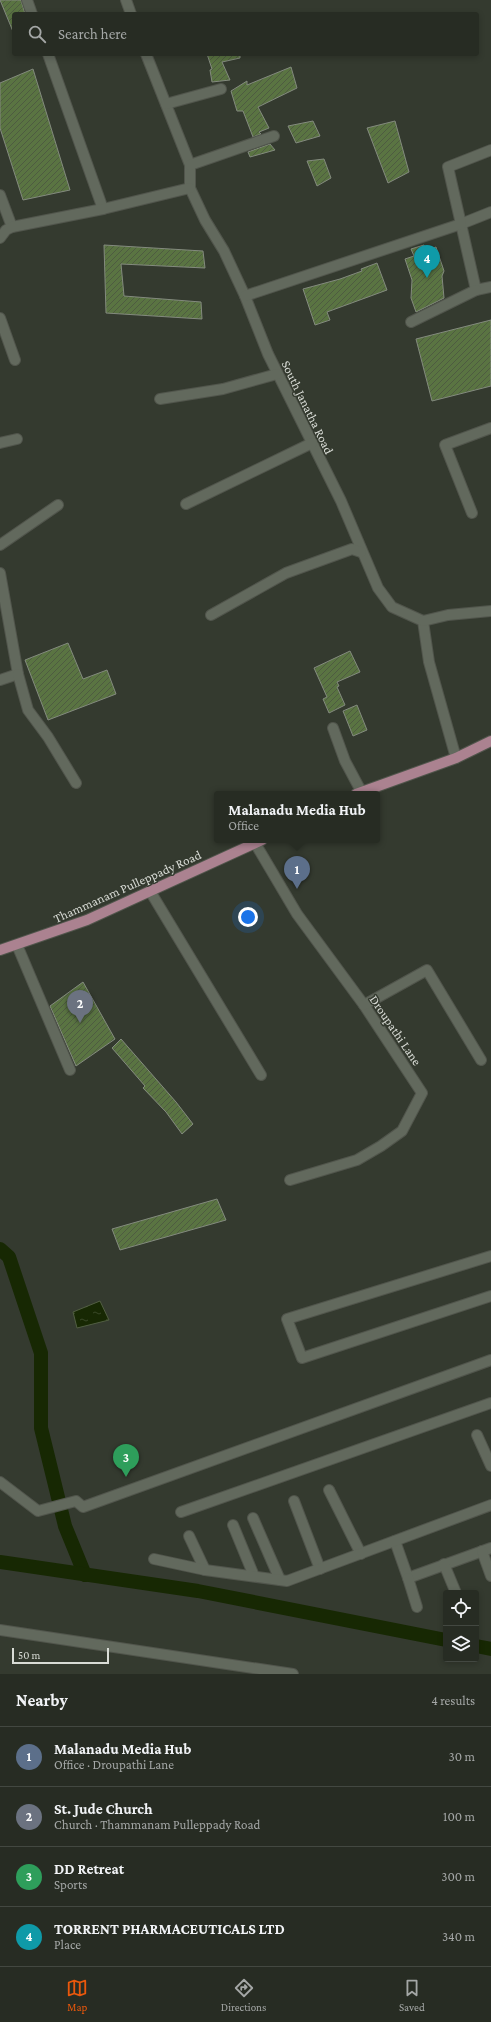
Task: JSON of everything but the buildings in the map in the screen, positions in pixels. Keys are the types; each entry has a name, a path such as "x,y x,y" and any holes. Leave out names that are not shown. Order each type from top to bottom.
{"main road":[{"path":"365,791 456,758 491,741"},
{"name":"Thammanam Pulleppady Road","path":"0,950 87,920 256,843"}],"street":[{"path":"27,0 31,12"},
{"path":"126,0 130,12"},
{"path":"49,56 103,209"},
{"name":"South Janatha Road","path":"147,56 190,165 190,188 205,220 224,251 245,296 277,374 341,501 378,588 392,608 423,621"},
{"path":"166,104 221,89"},
{"path":"190,165 274,136"},
{"path":"476,290 448,167 491,150"},
{"path":"0,238 6,230 12,228 103,209 190,188"},
{"path":"0,195 12,228"},
{"path":"245,296 461,224 491,212"},
{"path":"411,322 476,290 491,287"},
{"path":"0,318 15,360"},
{"path":"160,399 222,389 277,374"},
{"path":"472,513 445,445 491,428"},
{"path":"0,443 17,439"},
{"path":"186,504 312,443"},
{"path":"0,545 58,505"},
{"path":"211,615 286,573 352,549 362,552"},
{"path":"0,573 18,674 28,710 48,737 76,783"},
{"path":"456,758 429,662 423,621 448,615 491,611"},
{"path":"0,680 18,674"},
{"path":"333,728 358,791"},
{"name":"Droupathi Lane","path":"259,843 297,914 364,1005 422,1093 402,1131 381,1146 357,1160 290,1180"},
{"path":"150,891 261,1075"},
{"path":"17,945 70,1070"},
{"path":"364,1005 427,970 481,1060"},
{"path":"491,1256 287,1319 302,1358 491,1296"},
{"path":"0,1482 38,1511 76,1501 83,1507 491,1360"},
{"path":"181,1512 491,1403"},
{"path":"478,1435 491,1466"},
{"path":"329,1490 361,1554"},
{"path":"294,1502 320,1569"},
{"path":"154,1559 205,1570 287,1581 491,1505"},
{"path":"253,1518 280,1580"},
{"path":"233,1525 254,1576"},
{"path":"189,1536 205,1570"},
{"path":"395,1541 417,1607"},
{"path":"408,1578 486,1550 491,1576"},
{"path":"444,1564 455,1590"},
{"path":"0,1630 293,1674"}],"water":[{"path":"100,1301 109,1320 77,1328 73,1312"}],"waterway":[{"path":"0,1249 9,1257 41,1353 41,1428 65,1526 85,1575"},
{"path":"0,1562 198,1591 443,1639"},
{"path":"479,1647 491,1649"}],"place":[{"name":"TORRENT PHARMACEUTICALS LTD","path":"427,278"},
{"name":"Malanadu Media Hub","path":"297,889"},
{"name":"St. Jude Church","path":"80,1023"},
{"name":"DD Retreat","path":"126,1477"}]}
